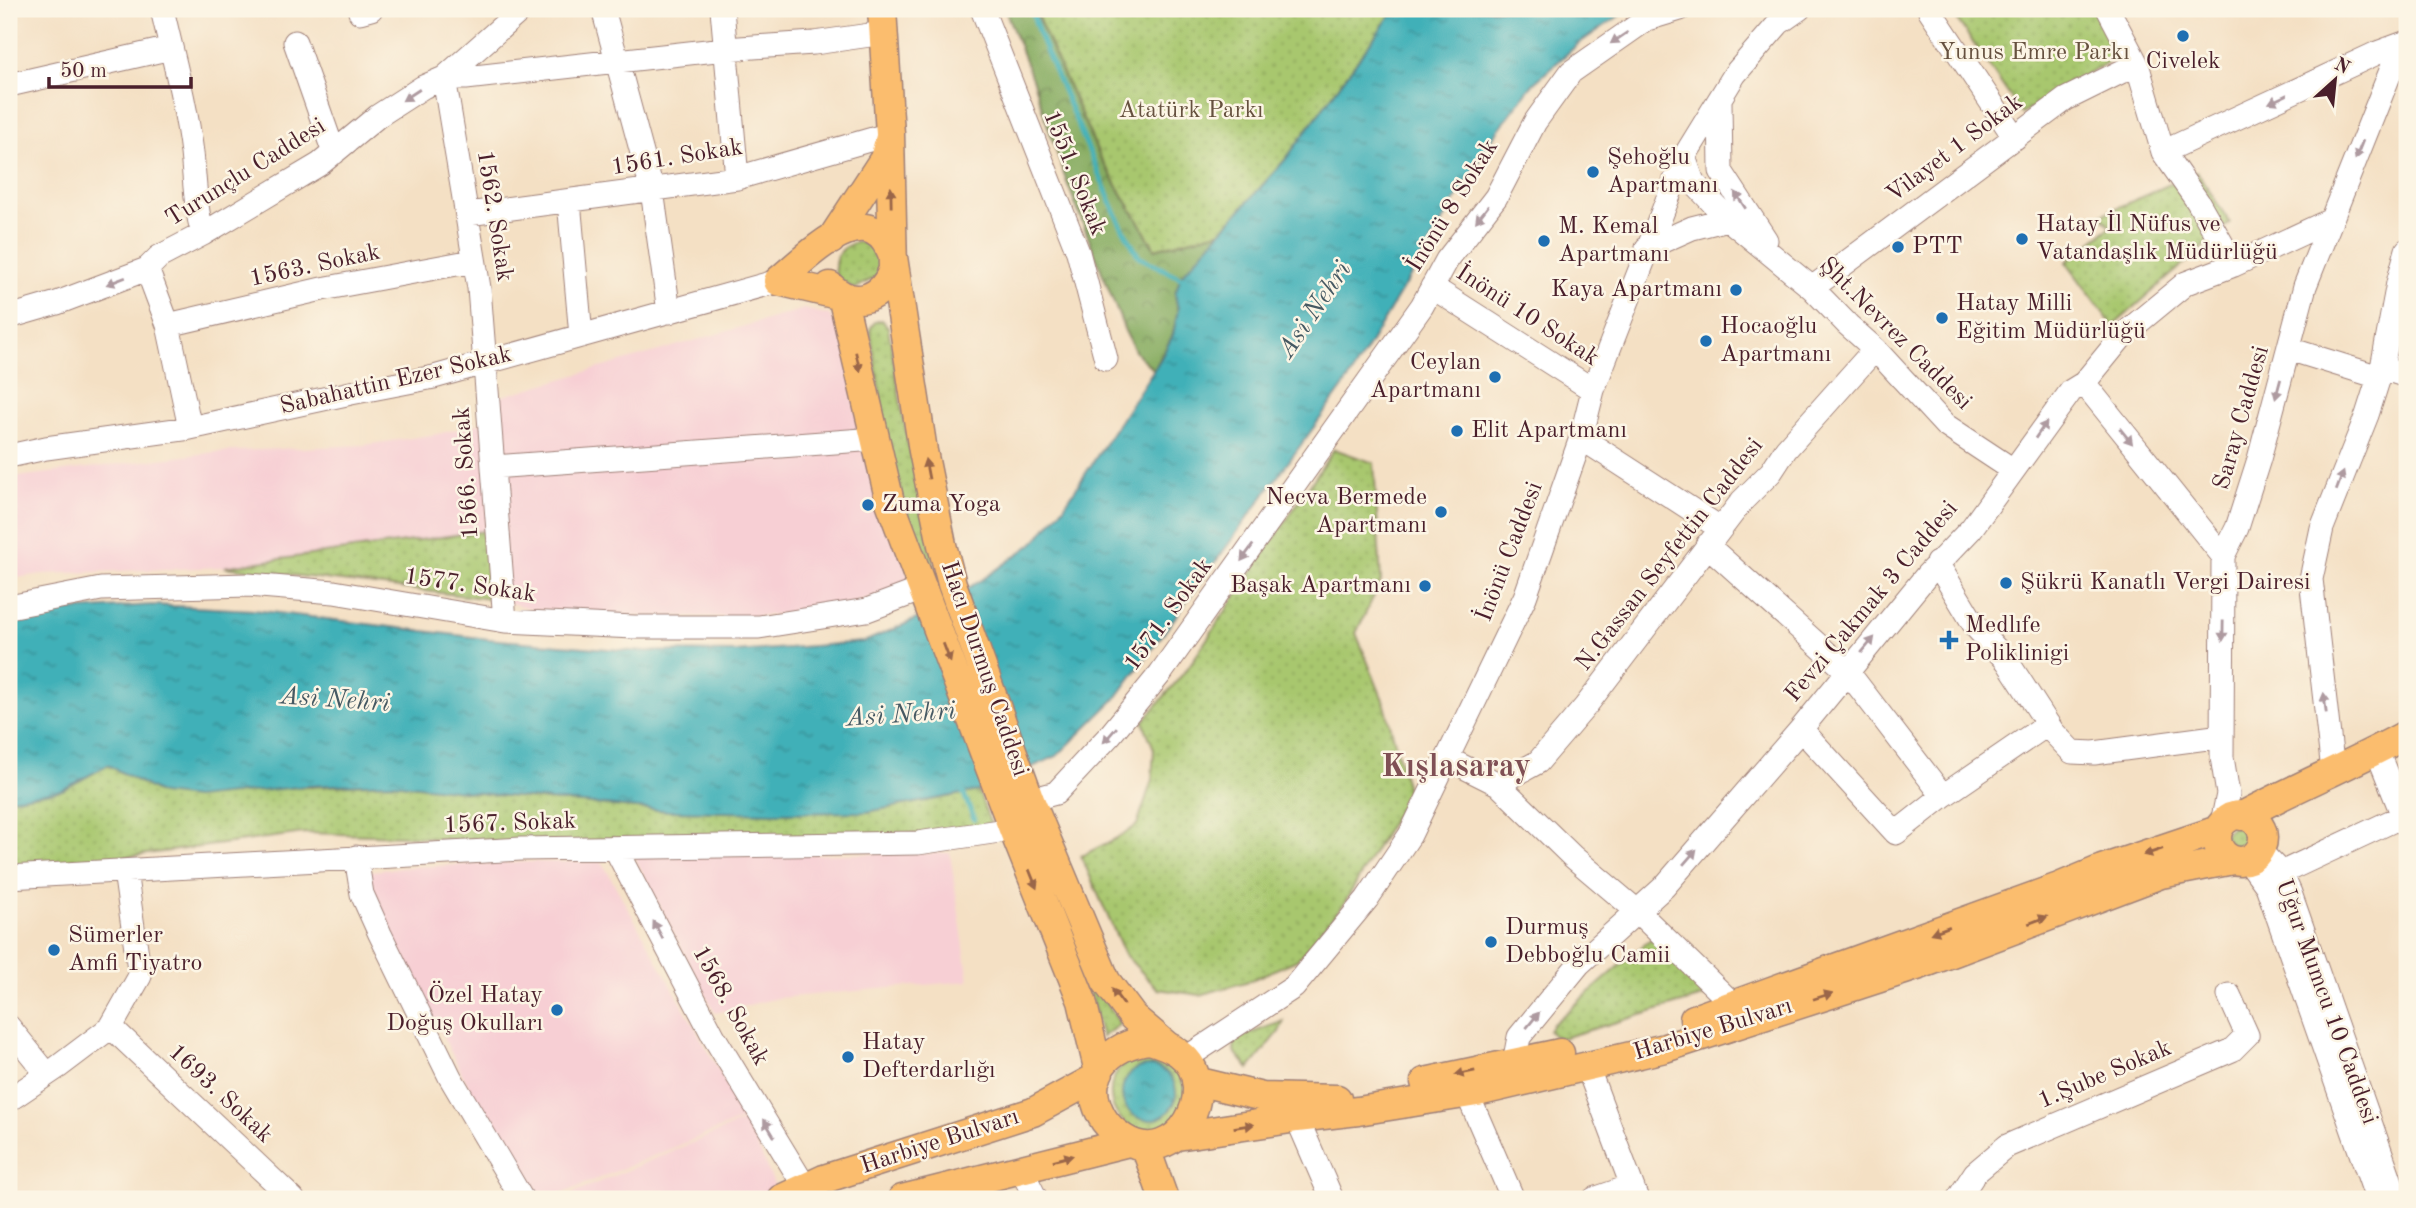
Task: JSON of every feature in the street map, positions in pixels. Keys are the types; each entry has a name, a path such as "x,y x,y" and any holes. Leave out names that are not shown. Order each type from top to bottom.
{"main road":[{"name":"Hacı Durmuş Caddesi","path":"883,21 890,135 893,269 883,289 873,296 862,299 842,296 832,288 822,270 824,250 884,159 890,135"},
{"name":"Hacı Durmuş Caddesi","path":"832,238 849,229 872,230 882,237 893,257 923,451 942,545 1017,815 1106,982 1133,1017 1183,1061"},
{"name":"Sabahattin Ezer Sokak","path":"778,281 832,238"},
{"name":"Sabahattin Ezer Sokak","path":"778,281 842,296"},
{"name":"Hacı Durmuş Caddesi","path":"842,296 890,502 923,589 1017,815 1082,1001 1098,1074"},
{"name":"Harbiye Bulvarı","path":"793,1193 1033,1112 1098,1074 1104,1061 1117,1049 1132,1042 1150,1041 1183,1061 1263,1097 1344,1099 1516,1073 1587,1066 1665,1048 1742,1012 2102,869 2228,823 2291,789 2377,751 2407,734"},
{"name":"Uğur Mumcu 10 Caddesi","path":"2250,818 2260,828 2262,843 2247,857 2221,852 2216,837 2228,823 2250,818"},
{"name":"Harbiye Bulvarı","path":"902,1199 938,1195 1021,1169 1137,1144 1161,1144 1177,1136 1467,1093 1516,1073 1655,1032 1920,965 2161,874 2247,857"},
{"path":"1177,1136 1187,1125 1197,1096 1183,1061"},
{"path":"1098,1074 1094,1092 1097,1108 1115,1133 1137,1144 1164,1199"}],"street":[{"path":"162,9 185,108 202,234"},
{"name":"Turunçlu Caddesi","path":"9,317 57,303 147,269 159,257 320,164 378,116 423,87 444,78 522,9"},
{"path":"603,9 652,190 669,312"},
{"path":"722,9 737,178"},
{"name":"1551. Sokak","path":"982,9 1078,252 1106,359"},
{"name":"İnönü 8 Sokak","path":"1329,438 1414,317 1447,260 1496,197 1535,122 1571,72 1647,19 1680,9"},
{"name":"İnönü Caddesi","path":"1183,1061 1294,987 1367,899 1410,835 1525,597 1581,438 1593,390 1684,157 1735,74 1779,23 1799,9"},
{"path":"1929,9 2015,138"},
{"path":"2108,9 2137,64 2163,152 2198,202 2234,265"},
{"path":"444,78 466,78 725,49 814,43 883,21"},
{"path":"295,42 334,153"},
{"path":"2163,152 2377,53 2407,43"},
{"name":"Saray Caddesi","path":"2228,823 2228,794 2222,757 2223,556 2241,517 2305,286 2396,58 2407,43"},
{"path":"9,85 171,48"},
{"name":"Vilayet 1 Sokak","path":"1812,288 2066,99 2137,64"},
{"name":"1562. Sokak","path":"444,78 479,288 486,363"},
{"path":"1684,157 1721,171 1720,102"},
{"name":"1561. Sokak","path":"468,214 737,178 890,135"},
{"name":"Şht.Nevrez Caddesi","path":"1684,157 1693,181 1728,219 1812,288 1847,326 1875,349 1945,425 2013,470"},
{"name":"Şht.Nevrez Caddesi","path":"1721,171 1777,257"},
{"path":"569,201 581,336"},
{"path":"1647,247 1692,228 1728,219"},
{"name":"Fevzi Çakmak 3 Caddesi","path":"1516,1073 1519,1037 1579,964 1664,887 1801,729 1937,563 1971,529 2071,391 2084,383 2124,334 2186,283 2234,265 2331,220"},
{"path":"2333,771 2311,579 2322,528 2367,415 2380,372 2407,250"},
{"name":"1563. Sokak","path":"168,325 322,289 473,261"},
{"path":"147,269 168,325 190,428"},
{"name":"Sabahattin Ezer Sokak","path":"9,456 46,448 190,428 434,377 778,281"},
{"name":"İnönü 10 Sokak","path":"1432,287 1593,390"},
{"name":"N.Gassan Seyfettin Caddesi","path":"1498,784 1538,762 1585,707 1713,536 1875,349"},
{"path":"2289,349 2380,372 2407,376"},
{"name":"1566. Sokak","path":"486,363 505,621"},
{"path":"2084,383 2223,556"},
{"name":"1571. Sokak","path":"1017,815 1056,793 1110,735 1160,674 1329,438"},
{"path":"1581,438 1713,536 1847,671 1944,796"},
{"path":"493,467 877,439"},
{"path":"1937,563 1975,626 2007,661 2048,724 2072,752 2094,753 2222,736"},
{"name":"1577. Sokak","path":"9,607 100,589 248,585 334,593 505,621 634,627 759,627 867,610 923,589"},
{"path":"1801,729 1895,833 2048,724"},
{"path":"2274,879 2406,818 2377,751"},
{"path":"1448,759 1498,784 1572,856 1637,911 1742,1012"},
{"name":"1567. Sokak","path":"9,877 521,849 918,843 1017,815"},
{"name":"1568. Sokak","path":"615,848 793,1193"},
{"path":"356,857 362,894 380,934 450,1077 522,1199"},
{"name":"Uğur Mumcu 10 Caddesi","path":"2247,857 2274,879 2297,913 2397,1199"},
{"path":"9,1100 111,1027 140,976 125,871"},
{"name":"Uğur Mumcu 10 Caddesi","path":"2274,879 2377,1199"},
{"name":"1.Şube Sokak","path":"1958,1199 1975,1173 2007,1146 2232,1050 2247,1035 2229,995"},
{"path":"9,1027 47,1074"},
{"name":"1693. Sokak","path":"111,1027 293,1199"},
{"path":"1587,1066 1635,1193 1594,1199"},
{"path":"1467,1093 1513,1199"},
{"path":"1297,1118 1332,1199"},
{"path":"1021,1169 1036,1199"}],"shaded area":[{"path":"804,309 829,315 849,338 910,584 837,609 746,617 623,616 534,609 492,599 486,531 224,567 42,574 9,579 9,478 216,452 365,445 438,434 498,419 496,398"},
{"path":"950,853 969,981 778,998 715,1013 634,856"},
{"name":"Özel Hatay Doğuş Okulları","path":"527,862 602,862 746,1118 549,1199 526,1199 361,872"},
{"path":"746,1120 779,1195 771,1199 558,1199"}],"green space":[{"path":"1005,9 1034,9 1100,157 1155,249 1222,231 1181,277 1175,294 1178,309 1173,335 1154,370 1136,353 1125,331 1066,180 1034,84"},
{"name":"Atatürk Parkı","path":"1034,9 1395,9 1285,160 1222,231 1155,249 1100,157"},
{"name":"Yunus Emre Parkı","path":"1950,9 2099,9 2123,53 2022,114"},
{"path":"2197,172 2230,223 2113,326 2066,262 2111,227 2101,215"},
{"path":"858,242 874,249 880,263 880,275 854,289 836,276 835,264 836,258 846,246"},
{"path":"882,320 888,327 903,417 936,574 932,571 907,517 885,426 870,329 875,322"},
{"path":"1334,449 1374,463 1381,581 1356,633 1385,705 1408,793 1344,904 1297,960 1249,981 1200,995 1158,989 1125,955 1081,856 1137,825 1152,780 1154,749 1143,722 1187,669"},
{"path":"486,531 492,599 224,567 244,564"},
{"path":"108,765 161,794 392,783 669,811 867,812 978,791 995,835 534,847 406,836 304,833 57,866 9,876 9,799 62,790"},
{"path":"2232,826 2244,826 2248,830 2249,836 2240,846 2229,844 2224,835"},
{"path":"1056,894 1095,984 1120,1024 1102,1037 1082,966"},
{"path":"1653,937 1713,994 1562,1038 1553,1036 1549,1030 1553,1024"},
{"path":"1284,1021 1279,1032 1249,1069 1234,1051 1235,1039"},
{"path":"1152,1053 1175,1062 1189,1098 1166,1128 1150,1131 1133,1128 1121,1119 1111,1094 1113,1080 1121,1068 1133,1058"}],"water":[{"name":"Asi Nehri","path":"1395,9 1629,9 1578,44 1533,84 1493,137 1349,379 1116,698 1057,756 978,791 867,812 669,811 392,783 307,786 195,798 161,794 108,765 62,790 9,799 9,620 58,611 152,605 254,610 488,639 632,651 736,652 864,642 919,618 986,577 1035,542 1063,508 1160,360 1173,335 1178,309 1175,294 1181,276 1285,160"},
{"path":"1149,1066 1168,1074 1176,1093 1168,1112 1149,1120 1130,1112 1122,1093 1130,1074"}],"waterway":[{"path":"1031,9 1039,34 1119,221 1139,257 1185,280"},
{"path":"962,790 974,819"}],"place":[{"name":"Civelek","path":"2183,36"},
{"name":"Şehoğlu Apartmanı","path":"1593,172"},
{"name":"Hatay İl Nüfus ve Vatandaşlık Müdürlüğü","path":"2022,239"},
{"name":"M. Kemal Apartmanı","path":"1544,241"},
{"name":"PTT","path":"1898,247"},
{"name":"Kaya Apartmanı","path":"1736,290"},
{"name":"Hatay Milli Eğitim Müdürlüğü","path":"1942,318"},
{"name":"Hocaoğlu Apartmanı","path":"1706,341"},
{"name":"Ceylan Apartmanı","path":"1495,377"},
{"name":"Elit Apartmanı","path":"1457,431"},
{"name":"Zuma Yoga","path":"868,505"},
{"name":"Necva Bermede Apartmanı","path":"1441,512"},
{"name":"Şükrü Kanatlı Vergi Dairesi","path":"2006,583"},
{"name":"Başak Apartmanı","path":"1425,586"},
{"name":"Medlıfe Poliklinigi","path":"1949,640"},
{"name":"Durmuş Debboğlu Camii","path":"1491,942"},
{"name":"Sümerler Amfi Tiyatro","path":"54,950"},
{"name":"Özel Hatay Doğuş Okulları","path":"557,1010"},
{"name":"Hatay Defterdarlığı","path":"848,1057"}],"district":[{"name":"Kışlasaray","path":"1456,768"}]}
